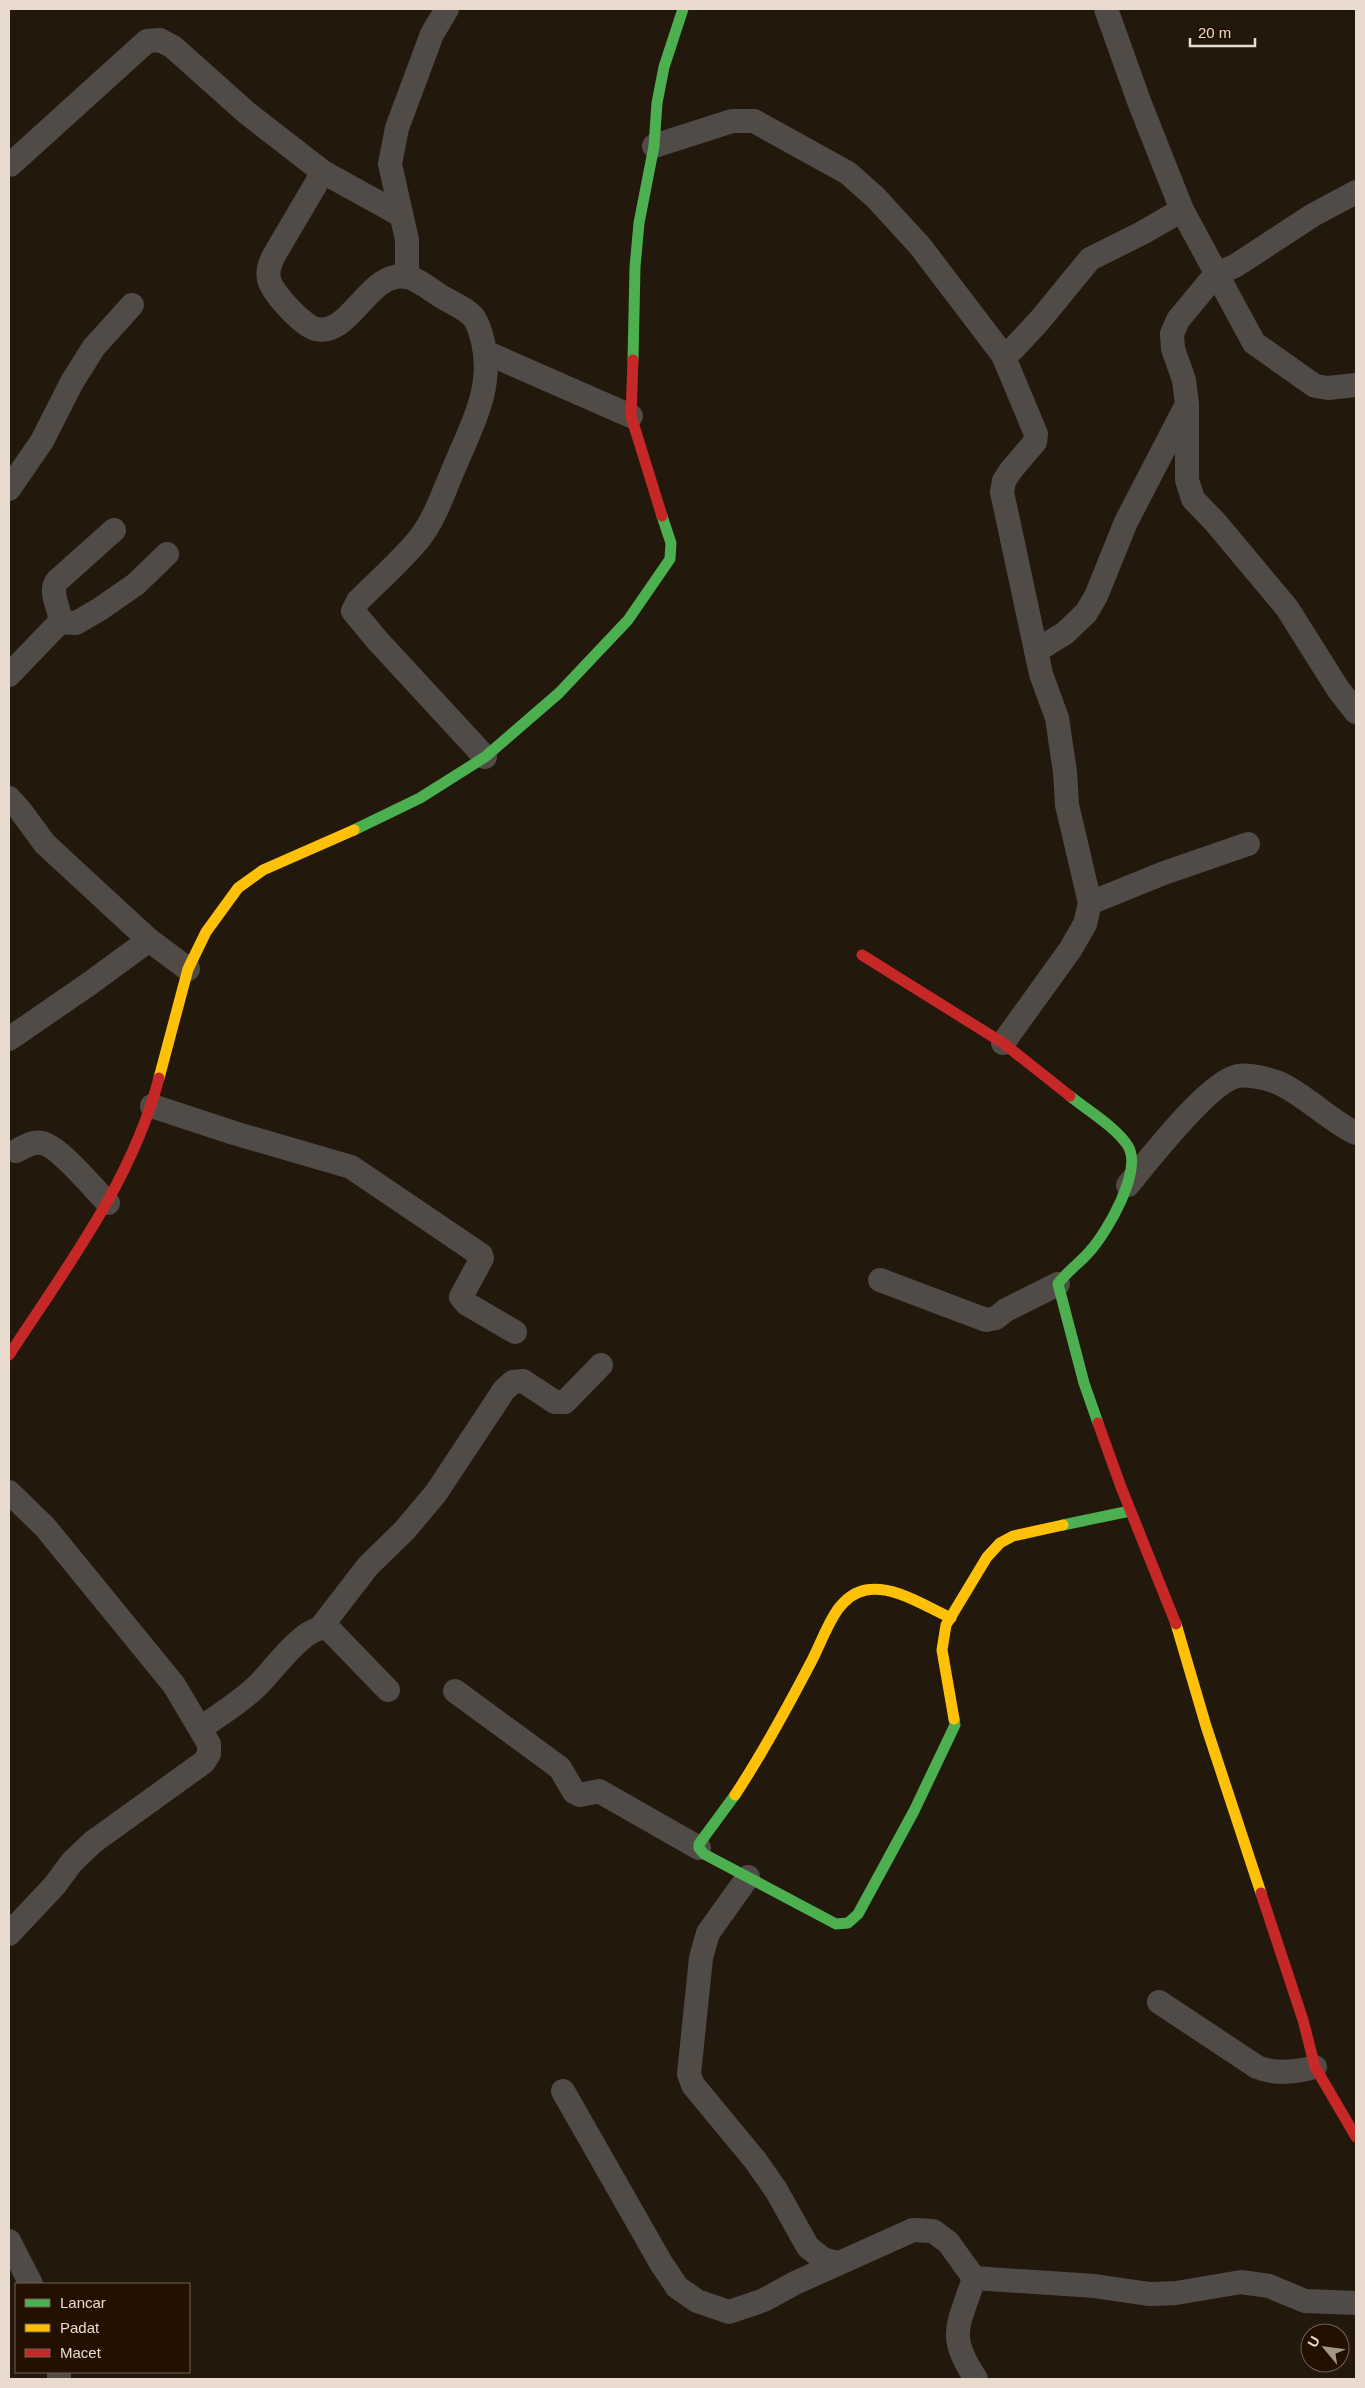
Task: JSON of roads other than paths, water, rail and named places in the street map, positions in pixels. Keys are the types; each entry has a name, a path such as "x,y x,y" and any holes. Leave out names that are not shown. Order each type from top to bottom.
{"street":[{"path":"407,277 407,240 399,214 390,164 398,128 432,34 447,9"},
{"path":"9,1355 108,1203 152,1106 188,969 206,932 238,888 263,870 322,846 420,798 485,758 559,693 622,626 670,559 671,543 631,416 635,267 639,223 654,146 656,111 664,67 684,9"},
{"path":"1106,9 1140,104 1182,210 1249,336 1259,348 1315,386 1328,388 1356,385"},
{"path":"10,165 147,41 160,40 173,47 247,114 323,172 399,214"},
{"path":"654,146 732,121 754,121 848,173 876,198 920,246 1003,355 1036,434 1036,442 1004,481 1002,492 1041,674 1056,718 1065,772 1067,805 1090,903 1085,924 1070,950 1003,1043"},
{"path":"323,172 269,267 272,289 307,327 319,330 341,322 380,283 394,277 407,277 473,317 480,329 485,352 486,385 478,411 432,519 419,539 358,601 353,610 376,640 485,758"},
{"path":"1356,192 1313,214 1235,266 1216,274 1178,320 1172,334 1173,349 1184,380 1187,404 1187,480 1193,499 1216,523 1286,608 1338,690 1356,712"},
{"path":"1003,355 1013,349 1040,320 1090,259 1142,234 1182,210"},
{"path":"9,490 42,441 72,382 94,347 132,305"},
{"path":"485,352 631,416"},
{"path":"1036,651 1065,633 1086,613 1096,596 1126,522 1187,404"},
{"path":"60,622 54,586 114,530"},
{"path":"60,622 76,624 100,609 136,584 167,554"},
{"path":"9,675 60,622"},
{"path":"9,798 45,844 149,940 188,969"},
{"path":"1090,903 1164,873 1248,844"},
{"path":"9,1039 149,940"},
{"path":"862,955 920,993 1003,1043 1121,1137 1130,1149 1132,1164 1128,1185"},
{"path":"880,1280 986,1320 996,1318 1006,1310 1058,1284 1066,1272 1083,1260 1111,1220 1128,1185 1179,1124 1222,1085 1239,1076 1278,1082 1309,1100 1356,1133"},
{"path":"152,1106 234,1133 351,1167 481,1255 482,1258 461,1297 467,1304 515,1332"},
{"path":"16,1151 28,1144 42,1143 55,1150 108,1203"},
{"path":"1058,1284 1084,1383 1130,1511 1182,1639 1206,1726 1294,1992 1315,2067 1356,2137"},
{"path":"201,1728 260,1683 272,1667 305,1636 321,1627 368,1566 404,1531 436,1493 504,1390 513,1382 523,1381 555,1402 565,1402 601,1365"},
{"path":"9,1492 45,1527 168,1677 201,1728 209,1744 209,1754 204,1762 94,1842 72,1862 55,1885 9,1934"},
{"path":"455,1691 560,1768 574,1792 580,1795 599,1791 698,1848 704,1854 836,1924 848,1923 858,1914 914,1811 955,1725 942,1650 946,1625 987,1557 1000,1543 1013,1536 1130,1511"},
{"path":"698,1848 701,1841 728,1807 749,1774 813,1658 834,1615 854,1594 865,1590 896,1594 951,1618"},
{"path":"321,1627 328,1628 388,1690"},
{"path":"748,1877 708,1933 701,1958 689,2074 692,2085 737,2136 776,2190 808,2247 823,2259 837,2262"},
{"path":"1159,2002 1257,2067 1268,2072 1288,2072 1315,2067"},
{"path":"564,2091 676,2287 697,2301 729,2312 764,2300 837,2262 913,2230 933,2231 948,2242 974,2278"},
{"path":"9,2241 30,2283"},
{"path":"974,2278 1095,2286 1150,2294 1241,2282 1269,2286 1305,2301 1356,2302"},
{"path":"974,2278 956,2334 962,2357 976,2379"}]}
